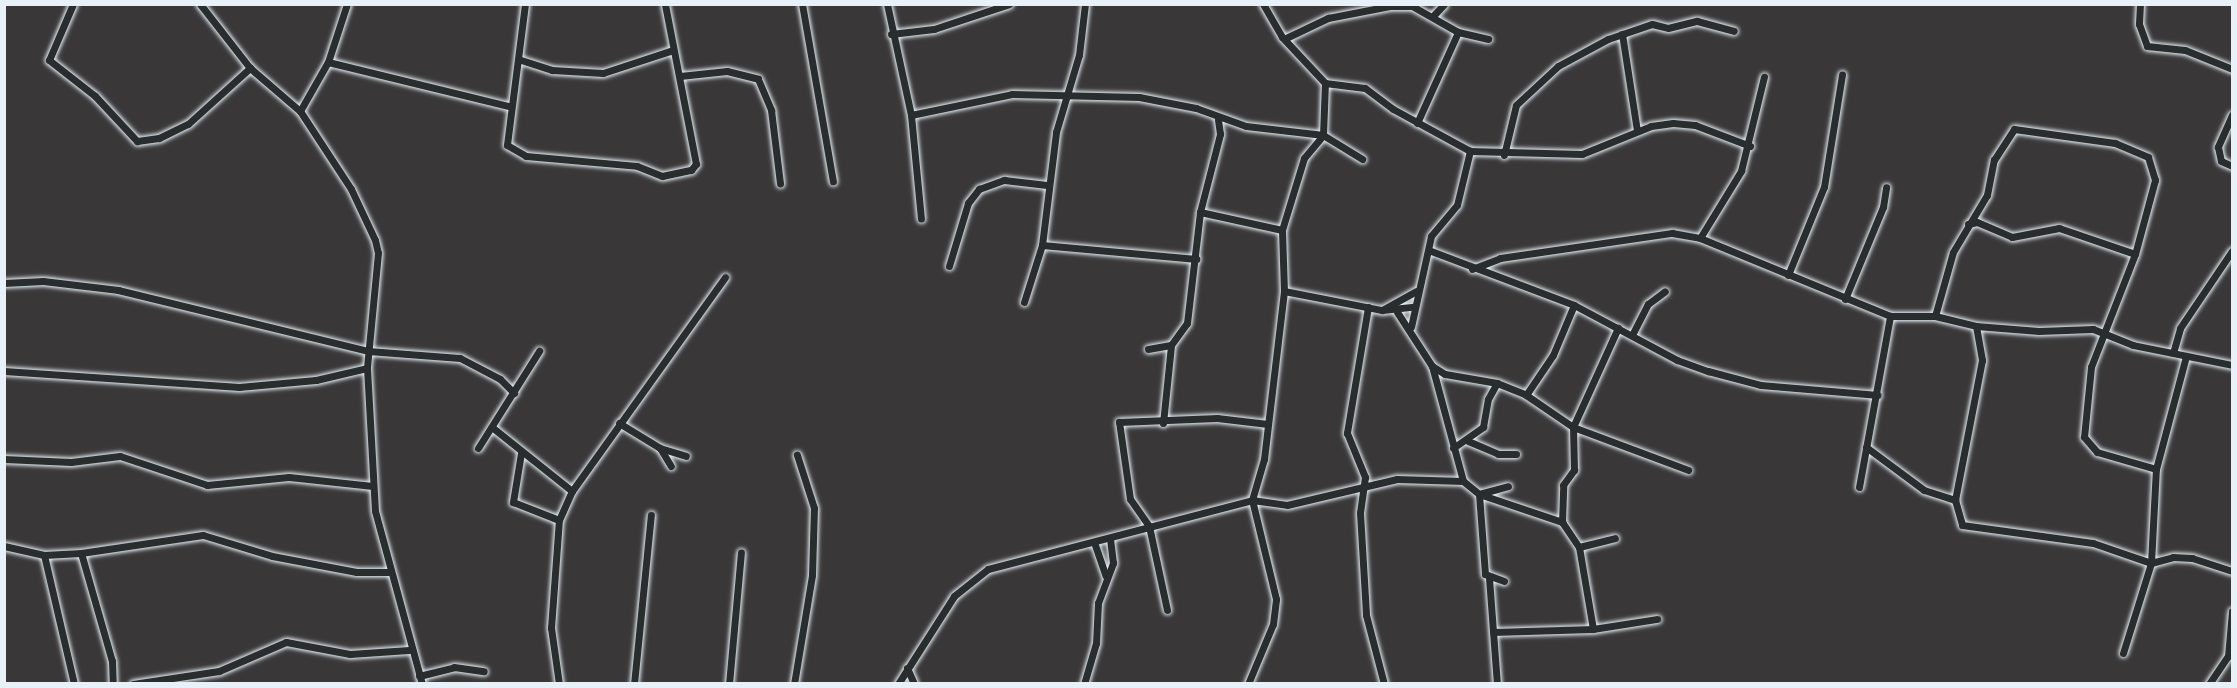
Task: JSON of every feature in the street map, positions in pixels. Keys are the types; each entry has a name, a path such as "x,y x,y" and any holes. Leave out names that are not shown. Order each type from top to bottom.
{"street":[{"path":"73,4 49,60 95,96 137,141 159,138 189,124 250,68"},
{"path":"200,4 250,68 300,111 351,189 376,244 366,368 373,486 390,572 409,650 420,680 454,667 483,671"},
{"path":"300,111 328,62 347,4"},
{"path":"525,4 521,60 509,106 507,146 513,152 637,166 662,176 691,170 696,164 680,76 670,51 665,4"},
{"path":"802,4 833,181"},
{"path":"887,4 891,34 911,115 921,219"},
{"path":"891,34 934,29 1009,4"},
{"path":"1024,302 1042,245 1047,185 1085,4"},
{"path":"1263,4 1286,38 1325,83 1365,88 1417,123 1470,151 1504,155 1582,154 1651,126 1695,125 1750,146"},
{"path":"1433,16 1444,4"},
{"path":"2140,4 2139,24 2147,46 2185,50 2232,69"},
{"path":"1286,38 1328,18 1380,7 1412,6 1458,32 1488,39"},
{"path":"1504,155 1516,105 1558,66 1622,34 1652,24 1668,28 1697,21 1734,31"},
{"path":"1417,123 1458,32"},
{"path":"1622,34 1637,131"},
{"path":"521,60 552,70 603,73 670,51"},
{"path":"328,62 509,106"},
{"path":"680,76 727,71 758,79 771,110 780,183"},
{"path":"1788,275 1824,187 1842,74"},
{"path":"1700,238 1741,171 1750,146 1764,77"},
{"path":"1248,684 1273,624 1276,599 1252,500 1268,424 1284,291 1282,230 1304,158 1323,135 1325,83"},
{"path":"911,115 1012,94 1068,92 1167,101 1196,108 1218,120 1323,135 1362,159"},
{"path":"2232,115 2218,147 2221,161 2232,165"},
{"path":"1163,423 1171,345 1187,323 1200,212 1220,134 1218,120"},
{"path":"1935,316 1953,252 1987,195 1994,160 2014,129 2115,143 2148,157 2155,180 2135,254 2102,333 2091,368 2084,437 2097,452 2156,469"},
{"path":"1411,327 1412,308 1431,251 1434,229 1457,205 1470,151"},
{"path":"950,266 968,203 979,189 1004,180 1047,185"},
{"path":"1845,299 1883,207 1886,187"},
{"path":"1200,212 1282,230"},
{"path":"1968,224 1977,222 2012,237 2059,228 2135,254"},
{"path":"1472,269 1500,258 1672,233 1700,238 1890,316 1935,316 1976,326 2102,333 2133,345 2232,365"},
{"path":"1042,245 1196,259"},
{"path":"1431,251 1472,269 1574,305 1677,360 1761,385 1878,395"},
{"path":"2174,352 2180,328 2232,251"},
{"path":"559,684 551,628 559,520 572,491 725,277"},
{"path":"4,283 43,281 118,290 368,351 460,358 500,380 514,393"},
{"path":"1284,291 1397,312 1412,308"},
{"path":"1382,310 1416,291"},
{"path":"1632,335 1648,304 1665,291"},
{"path":"1526,395 1553,355 1574,305"},
{"path":"1368,307 1347,433 1365,477 1360,513 1366,615 1384,684"},
{"path":"1397,312 1411,327 1439,383 1463,482 1479,495 1562,522"},
{"path":"1859,486 1878,395 1890,316"},
{"path":"1976,326 1982,360 1955,500 1962,525 2093,543 2151,563 2183,558 2232,571"},
{"path":"1593,629 1579,547 1562,522 1563,485 1574,470 1573,427 1617,328"},
{"path":"1148,349 1171,345"},
{"path":"478,448 494,428 539,351"},
{"path":"2123,653 2151,563 2156,469 2186,356"},
{"path":"1432,366 1445,374 1497,383 1526,395 1573,427 1688,470"},
{"path":"4,371 239,387 316,380 366,368"},
{"path":"1439,383 1445,374"},
{"path":"1453,448 1468,441 1483,427 1488,399 1497,383"},
{"path":"1167,609 1149,526 1130,499 1119,422 1163,423 1217,418 1268,424"},
{"path":"619,423 660,448 686,456"},
{"path":"494,428 520,453 560,477 572,491"},
{"path":"1468,441 1498,454 1516,454"},
{"path":"1866,447 1924,490 1955,500"},
{"path":"660,448 671,466"},
{"path":"520,453 513,502 559,520"},
{"path":"794,684 812,575 814,508 797,455"},
{"path":"4,459 71,462 120,456 207,485 289,477 373,486"},
{"path":"898,684 954,596 971,579 988,569 1110,540 1149,526 1252,500 1287,505 1397,479 1463,482"},
{"path":"1479,495 1508,486"},
{"path":"1479,495 1484,569 1489,578 1497,684"},
{"path":"634,684 651,515"},
{"path":"4,546 44,555 81,553 203,535 272,556 357,572 390,572"},
{"path":"1579,547 1615,538"},
{"path":"1084,684 1106,576 1113,563 1110,540"},
{"path":"1094,543 1106,576"},
{"path":"81,553 112,661 113,684"},
{"path":"729,684 741,553"},
{"path":"44,555 74,684"},
{"path":"1489,578 1504,581"},
{"path":"2209,684 2230,656 2232,611"},
{"path":"1493,632 1593,629 1657,619"},
{"path":"133,684 219,671 286,642 350,654 409,650"},
{"path":"907,668 914,684"}]}
